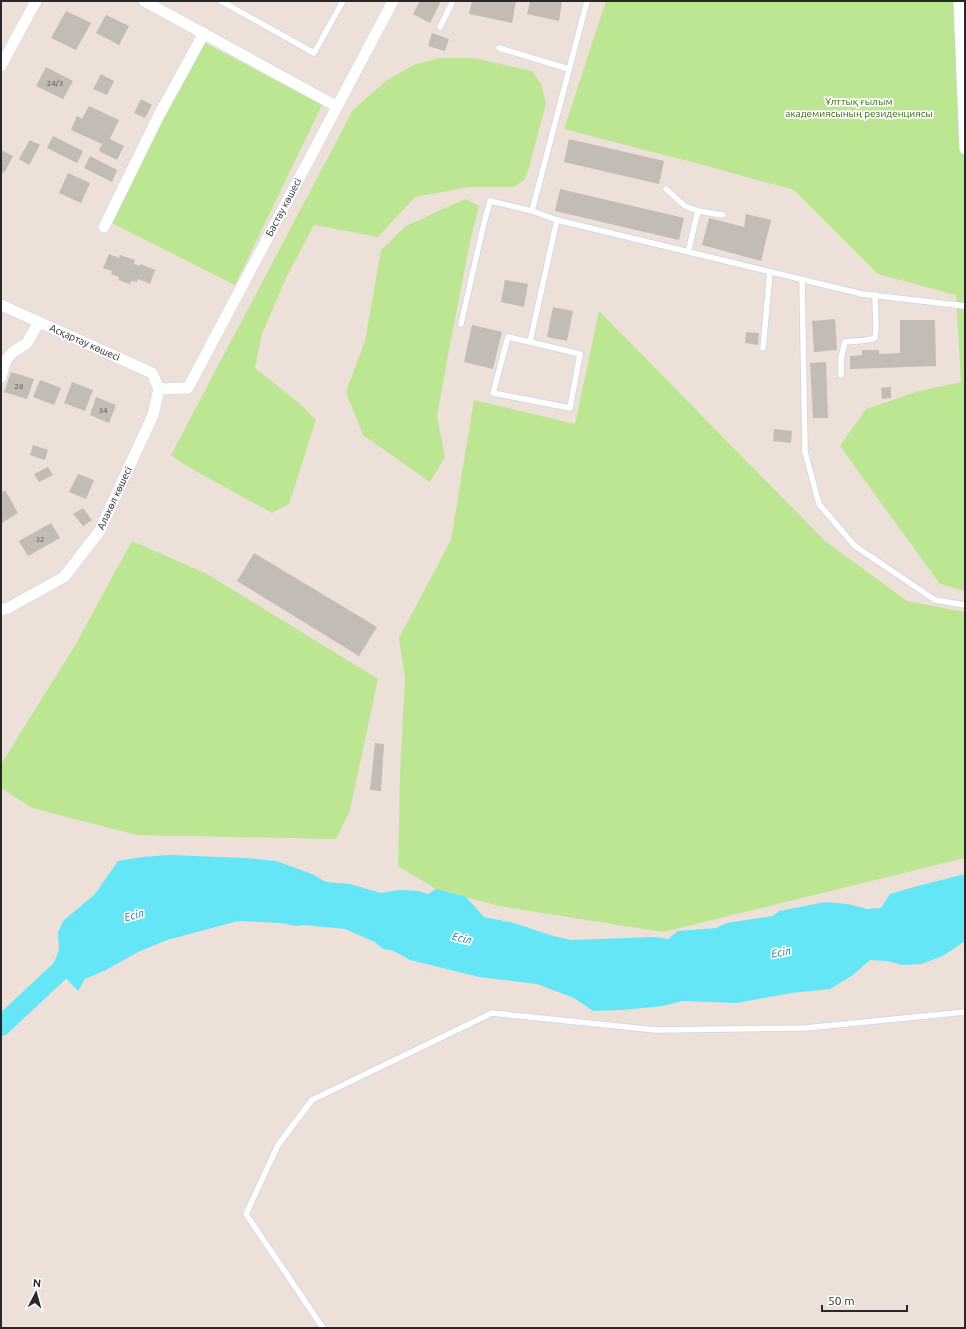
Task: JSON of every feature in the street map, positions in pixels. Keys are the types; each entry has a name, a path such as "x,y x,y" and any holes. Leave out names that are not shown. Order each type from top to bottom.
{"street":[{"path":"1,66 36,1"},
{"path":"144,1 336,106"},
{"name":"Бастау көшесі","path":"159,389 188,388 336,106 393,1"},
{"path":"959,1 965,149"},
{"path":"104,226 158,117 204,33"},
{"name":"Асқартау көшесі","path":"1,304 152,373 159,389"},
{"path":"1,377 6,360 13,352 27,343 39,322"},
{"name":"Алакөл көшесі","path":"1,610 8,608 64,577 98,532 153,415 159,389"}],"lane":[{"path":"221,1 314,53 343,1"},
{"path":"440,27 453,1"},
{"path":"532,211 586,1"},
{"path":"499,48 569,68"},
{"path":"666,189 685,206 698,211 724,215"},
{"path":"461,324 490,201 532,211 557,220 862,294 965,306"},
{"path":"688,252 698,211"},
{"path":"530,342 557,220"},
{"path":"763,348 770,272"},
{"path":"802,280 806,452 819,504 855,546 935,600 965,606"},
{"path":"841,375 841,358 845,342 854,340 866,342 875,338 875,295"},
{"path":"508,337 530,342 580,354 570,408 493,393 508,337"},
{"path":"323,1328 246,1214 278,1145 312,1100 492,1013 656,1030 805,1028 965,1012"}],"green space":[{"name":"Ұлттық ғылым академиясының резиденциясы","path":"606,1 965,1 965,591 940,584 840,446 866,409 916,392 961,382 956,295 878,274 794,190 564,129"},
{"path":"205,43 322,105 235,285 112,223 150,145"},
{"path":"440,58 473,58 532,71 541,84 546,103 529,168 524,180 514,187 469,187 415,197 378,237 314,225 285,280 262,334 255,368 299,403 316,420 289,504 272,513 185,465 171,455 353,110 387,80 416,64"},
{"path":"465,199 479,206 470,242 437,416 445,457 430,482 363,435 346,392 365,341 381,250 406,226"},
{"path":"599,311 825,541 907,601 965,612 965,858 663,932 499,906 436,889 398,866 400,776 405,679 399,638 451,540 474,400 575,424"},
{"path":"132,541 207,574 378,679 350,810 336,839 137,835 32,808 1,788 1,764 73,649"}],"water":[{"path":"169,855 245,858 276,861 312,874 326,882 350,884 381,893 399,890 419,891 428,894 436,889 466,897 484,917 514,923 550,935 571,940 654,937 668,939 678,931 716,928 727,923 773,916 779,911 826,902 848,904 867,909 881,908 890,894 965,874 965,941 943,956 921,964 902,965 887,961 870,960 853,975 830,989 792,993 736,1003 682,1001 663,1006 593,1011 574,998 537,984 479,977 410,960 394,951 383,949 375,942 345,929 304,925 296,926 281,923 238,921 167,940 138,952 106,970 85,979 78,991 53,965 59,950 58,932 63,921 95,894 118,861"}],"building":[{"path":"420,1 441,1 430,23 413,14"},
{"path":"472,1 516,1 512,23 469,14"},
{"path":"530,1 562,1 559,21 527,14"},
{"path":"66,11 91,23 76,50 51,38"},
{"path":"106,15 129,26 119,45 96,33"},
{"path":"432,33 449,39 445,51 428,46"},
{"path":"46,67 73,81 63,99 36,86"},
{"path":"101,74 114,81 107,95 93,89"},
{"path":"141,99 152,105 145,118 134,113"},
{"path":"89,106 119,120 110,139 124,146 117,160 99,151 102,144 71,130 77,116 82,119"},
{"path":"53,136 83,151 77,163 47,148"},
{"path":"569,139 664,161 659,184 564,162"},
{"path":"30,140 40,145 29,165 19,159"},
{"path":"1,150 13,156 4,173 1,171"},
{"path":"90,156 117,170 112,182 84,168"},
{"path":"68,173 90,183 81,203 59,193"},
{"path":"560,189 684,218 679,240 555,211"},
{"path":"746,214 771,220 761,261 702,245 709,218 744,227"},
{"path":"109,254 119,258 120,255 135,260 134,264 140,266 141,264 155,270 150,284 138,279 137,282 131,281 130,284 118,280 119,277 111,274 112,271 103,268"},
{"path":"505,280 528,284 524,307 501,302"},
{"path":"553,307 573,311 567,341 547,337"},
{"path":"835,319 837,350 814,352 812,321"},
{"path":"900,320 935,320 936,366 850,369 850,356 862,355 862,350 879,350 879,354 900,353"},
{"path":"472,325 502,332 493,369 464,362"},
{"path":"746,332 759,333 758,345 745,343"},
{"path":"826,362 828,418 813,418 810,363"},
{"path":"11,372 34,379 27,399 4,392"},
{"path":"40,380 61,388 54,405 33,397"},
{"path":"72,382 93,390 85,411 64,403"},
{"path":"891,387 891,398 882,399 881,388"},
{"path":"96,397 116,405 109,423 90,415"},
{"path":"774,429 792,431 791,443 773,441"},
{"path":"33,445 48,450 45,460 30,455"},
{"path":"48,467 53,475 39,482 34,474"},
{"path":"78,474 94,480 86,499 69,492"},
{"path":"5,490 18,513 2,523 1,493"},
{"path":"83,508 92,520 83,526 73,514"},
{"path":"51,523 60,538 28,556 19,541"},
{"path":"254,553 377,627 359,656 237,581"},
{"path":"375,743 384,744 381,791 370,790"}],"waterway":[{"name":"Есіл","path":"1,1026 79,953"}]}
